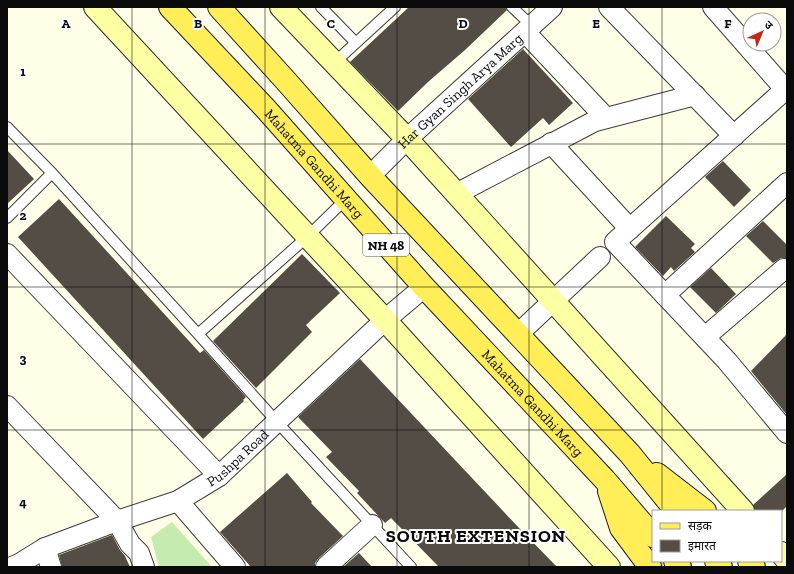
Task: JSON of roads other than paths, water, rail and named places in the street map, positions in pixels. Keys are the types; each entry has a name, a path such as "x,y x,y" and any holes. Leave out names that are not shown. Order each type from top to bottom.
{"main road":[{"name":"Mahatma Gandhi Marg","path":"170,7 265,108 424,287 605,480 652,535"},
{"name":"NH 48","path":"219,7 286,80 370,176 630,454"},
{"path":"630,454 675,510"},
{"path":"630,454 704,510"},
{"path":"605,480 621,528 650,567"}],"street":[{"path":"95,7 385,320 609,567"},
{"path":"281,7 407,139 742,510"},
{"name":"Har Gyan Singh Arya Marg","path":"370,176 407,139 552,7"},
{"path":"609,7 734,136"},
{"path":"713,7 786,89 616,242 727,361 787,433"},
{"path":"528,29 606,118"},
{"path":"456,194 595,121 695,95"},
{"path":"551,143 630,229"},
{"path":"665,295 787,183"},
{"path":"7,254 219,476"},
{"path":"518,334 600,257"},
{"path":"704,337 786,270"},
{"name":"Pushpa Road","path":"13,561 116,521 178,502 219,476 385,320 424,287"},
{"path":"7,406 116,521 130,544 139,553 144,567"},
{"path":"178,502 235,567"},
{"path":"326,567 372,525"},
{"path":"44,548 51,567"}],"lane":[{"path":"321,7 356,43"},
{"path":"334,63 395,7"},
{"path":"512,7 528,29"},
{"path":"7,127 52,173 276,422 410,567"},
{"path":"7,218 52,173"},
{"path":"198,334 307,237 346,199"}],"district":[{"name":"SOUTH EXTENSION","path":"476,536"}]}
